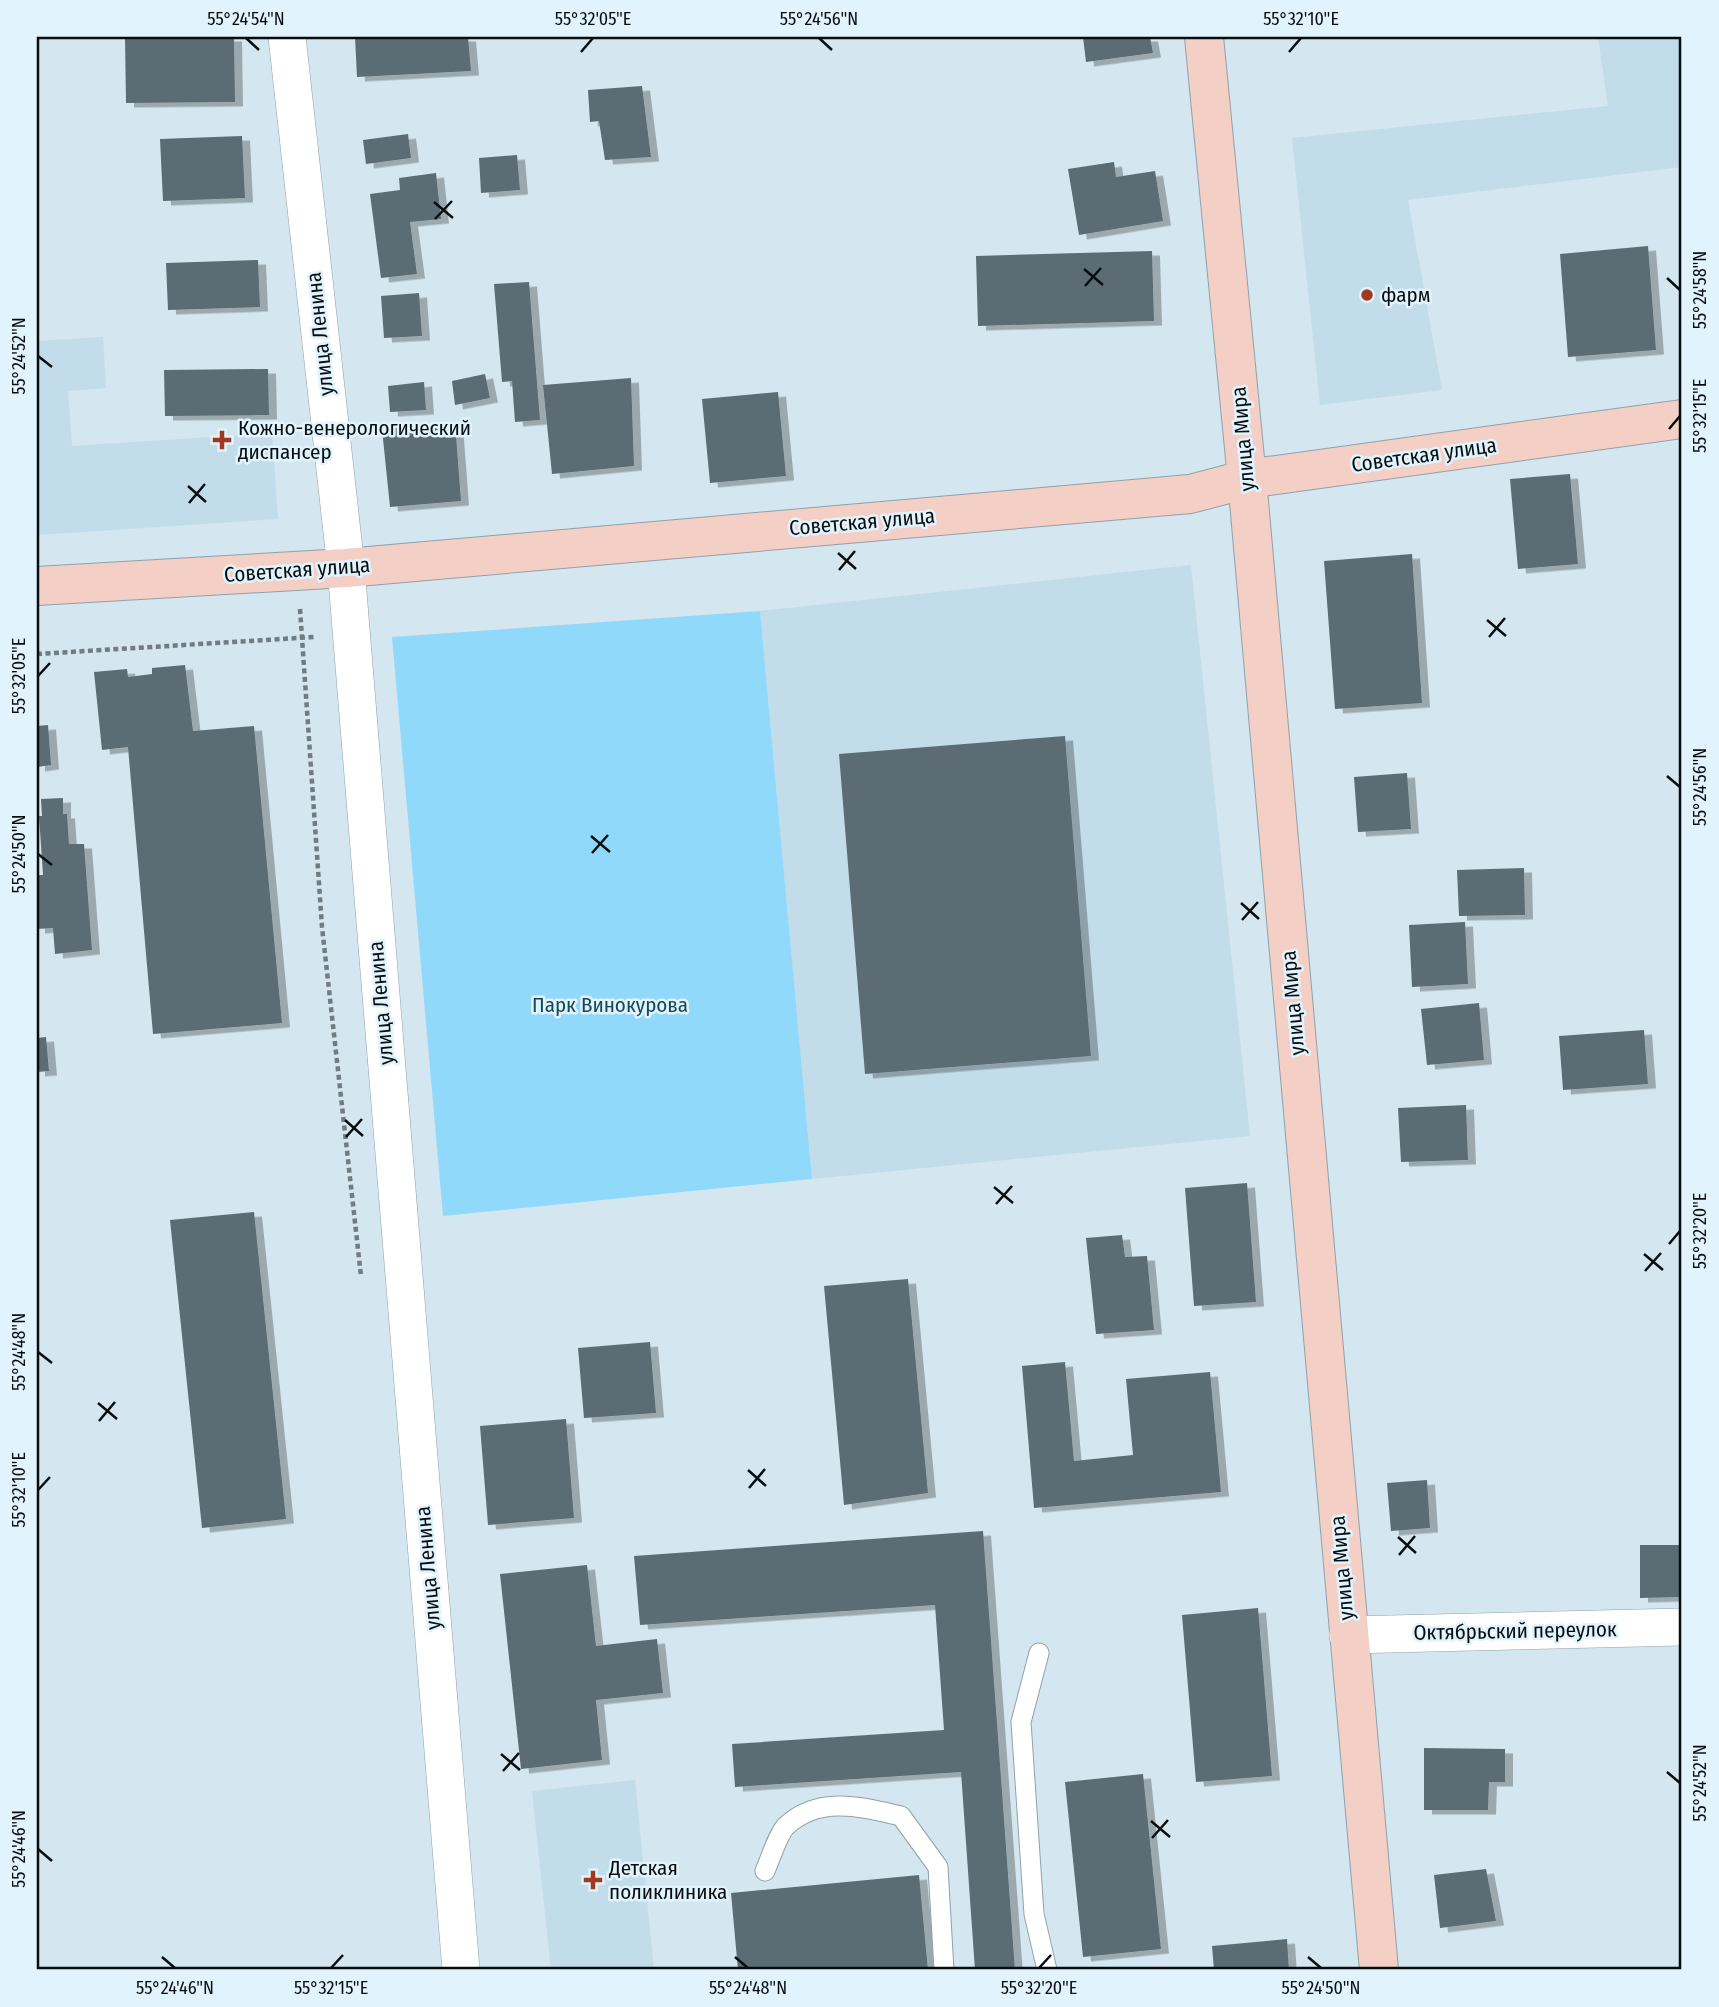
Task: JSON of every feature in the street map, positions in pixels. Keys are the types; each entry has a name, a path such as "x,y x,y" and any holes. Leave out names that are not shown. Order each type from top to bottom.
{"main road":[{"name":"улица Мира","path":"1204,37 1247,479 1379,1970"},
{"name":"Советская улица","path":"37,586 346,568 1190,494 1247,479 1682,419"}],"street":[{"name":"улица Ленина","path":"287,37 346,568 461,1970"},
{"name":"Октябрьский переулок","path":"1348,1634 1682,1627"}],"lane":[{"path":"1039,1653 1021,1722 1034,1914 1048,1970"},
{"path":"765,1871 785,1827 818,1807 860,1807 901,1816 938,1867 944,1970"}],"path":[{"path":"297,570 321,927 362,1282"},
{"path":"37,654 350,635"}],"shaded area":[{"name":"фарм","path":"1598,37 1682,37 1682,167 1408,200 1442,390 1320,405 1292,138 1608,106"},
{"name":"Кожно-венерологический диспансер","path":"103,337 106,388 68,391 72,446 272,433 278,519 37,535 37,341"},
{"path":"1191,565 1250,1136 812,1179 760,611"},
{"name":"Детская поликлиника","path":"635,1780 654,1970 551,1970 532,1791"}],"green space":[{"name":"Парк Винокурова","path":"760,611 812,1179 443,1216 392,637"}],"building":[{"path":"125,37 234,37 235,102 126,103"},
{"path":"355,37 468,37 471,71 357,77"},
{"path":"1083,37 1150,37 1153,53 1086,62"},
{"path":"642,86 651,157 605,160 599,121 590,122 588,90"},
{"path":"408,134 411,158 366,164 363,140"},
{"path":"242,136 245,198 163,201 160,139"},
{"path":"517,155 520,190 481,193 479,158"},
{"path":"1114,162 1116,177 1155,171 1163,221 1079,235 1068,169"},
{"path":"436,173 441,219 410,222 417,274 381,278 370,194 400,190 399,178"},
{"path":"1648,246 1656,350 1568,357 1560,254"},
{"path":"1152,251 1154,321 978,326 976,256"},
{"path":"258,260 260,307 168,310 166,263"},
{"path":"529,282 540,420 515,422 512,381 502,382 494,284"},
{"path":"419,293 422,336 384,338 381,296"},
{"path":"268,369 269,415 165,416 164,370"},
{"path":"485,374 490,398 455,405 452,381"},
{"path":"631,378 634,466 552,474 543,385"},
{"path":"424,382 426,410 390,412 388,386"},
{"path":"778,392 786,476 710,483 702,399"},
{"path":"455,422 461,501 390,507 382,429"},
{"path":"1570,474 1578,564 1518,569 1510,479"},
{"path":"1412,554 1422,703 1335,709 1324,561"},
{"path":"185,665 193,731 254,726 282,1023 153,1034 128,747 102,750 94,672 127,669 128,677 152,674 152,668"},
{"path":"48,725 51,765 37,767 37,726"},
{"path":"1065,736 1091,1056 865,1074 839,754"},
{"path":"1407,773 1411,829 1358,832 1354,777"},
{"path":"63,798 69,844 84,844 92,950 55,954 53,928 37,929 37,875 43,875 39,816 42,816 41,799"},
{"path":"1524,868 1525,915 1459,916 1457,870"},
{"path":"1465,922 1468,984 1412,987 1409,925"},
{"path":"1479,1003 1484,1060 1427,1065 1421,1009"},
{"path":"1644,1030 1648,1084 1563,1090 1559,1036"},
{"path":"46,1037 49,1071 37,1072 37,1038"},
{"path":"1466,1105 1468,1160 1401,1162 1398,1108"},
{"path":"1247,1183 1256,1302 1194,1306 1185,1188"},
{"path":"254,1212 286,1519 202,1528 170,1220"},
{"path":"1122,1235 1125,1257 1147,1256 1154,1330 1096,1334 1086,1238"},
{"path":"908,1279 928,1493 844,1505 824,1286"},
{"path":"650,1342 656,1413 584,1418 578,1348"},
{"path":"1065,1362 1074,1461 1133,1455 1126,1379 1210,1372 1221,1492 1034,1508 1022,1366"},
{"path":"566,1419 574,1518 488,1525 480,1426"},
{"path":"1427,1480 1430,1528 1391,1531 1387,1483"},
{"path":"983,1531 1015,1970 975,1970 961,1772 735,1787 732,1744 944,1730 935,1605 640,1625 634,1556"},
{"path":"1640,1545 1682,1545 1682,1597 1640,1598"},
{"path":"587,1565 596,1646 657,1639 663,1693 596,1700 602,1760 521,1769 500,1574"},
{"path":"1258,1608 1272,1776 1196,1782 1182,1615"},
{"path":"1424,1748 1505,1749 1505,1782 1489,1782 1488,1810 1424,1810"},
{"path":"1143,1774 1161,1949 1083,1957 1065,1782"},
{"path":"1486,1869 1496,1921 1440,1928 1434,1875"},
{"path":"919,1875 928,1970 738,1970 731,1893"},
{"path":"1287,1939 1289,1970 1214,1970 1212,1946"}],"place":[{"name":"фарм","path":"1367,295"},
{"name":"Кожно-венерологический диспансер","path":"222,440"},
{"name":"Детская поликлиника","path":"593,1880"}]}
